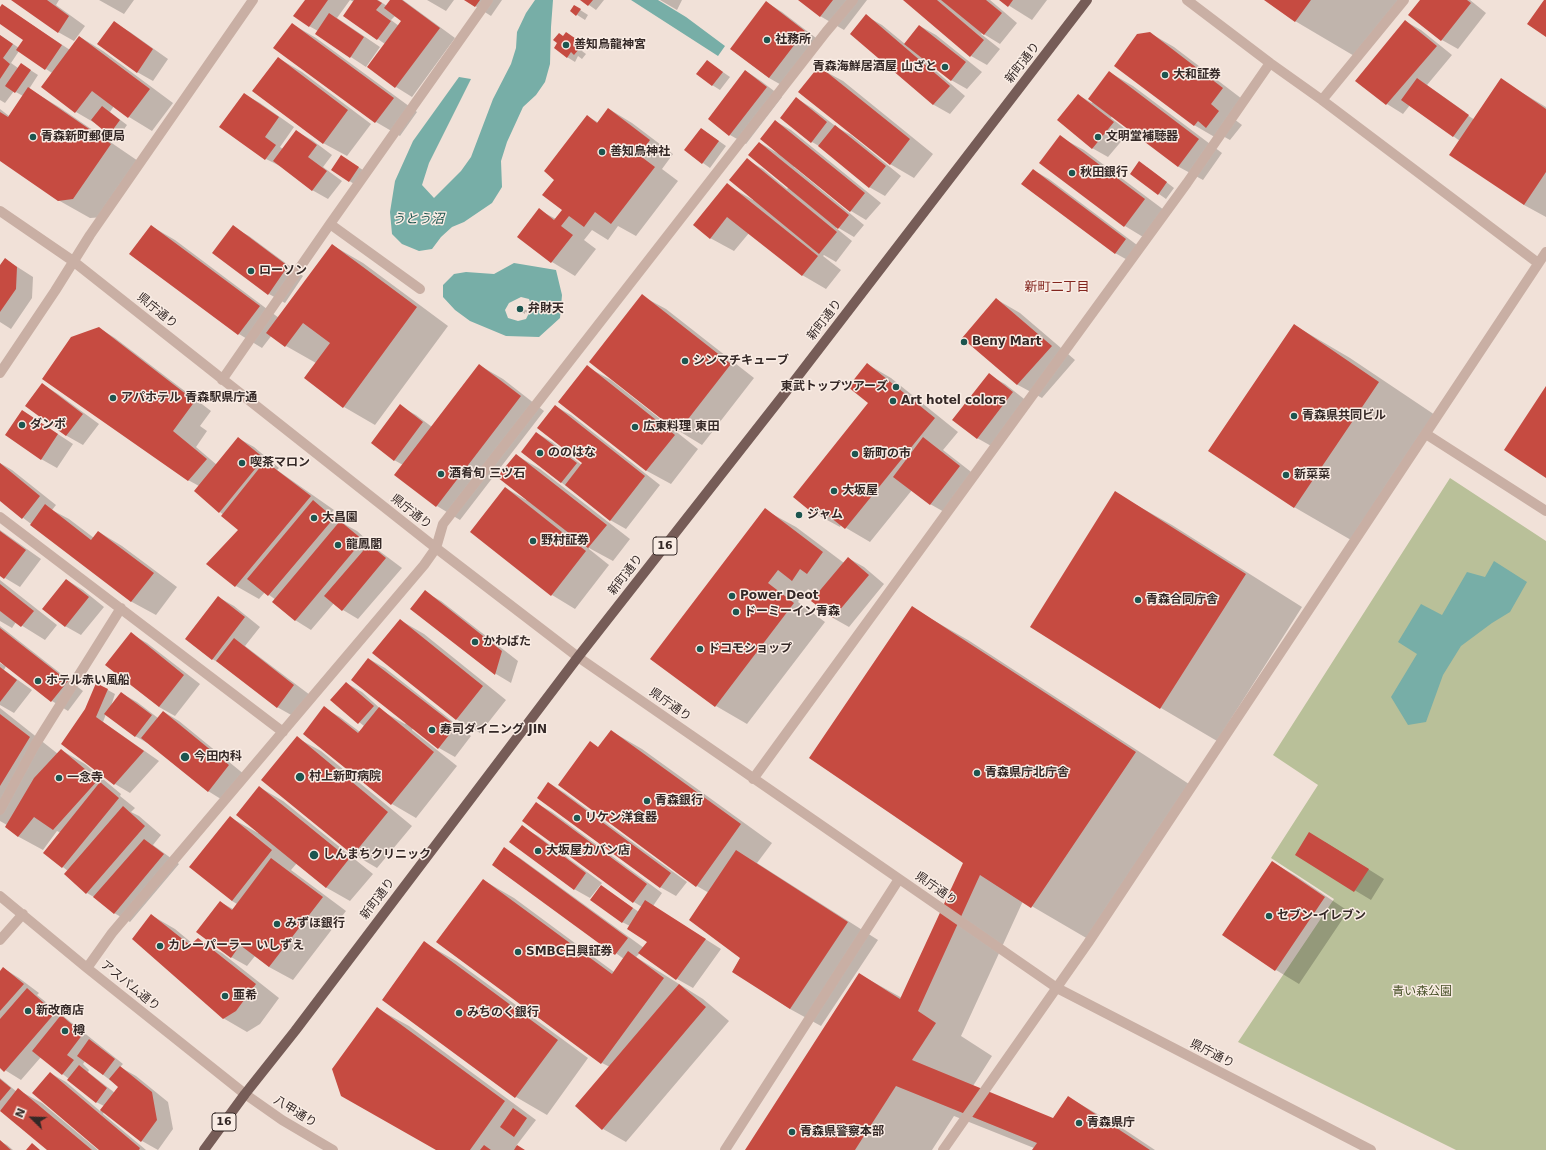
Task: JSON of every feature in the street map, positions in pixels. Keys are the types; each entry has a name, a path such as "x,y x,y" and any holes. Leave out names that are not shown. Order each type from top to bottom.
{"main road":[{"name":"新町通り","path":"204,1150 578,656 796,378 1087,0"}],"street":[{"path":"0,373 55,291 73,261 253,0"},
{"path":"222,380 488,0"},
{"path":"87,968 112,933 424,565 436,548 443,524 826,32 853,0"},
{"path":"1187,0 1538,263"},
{"path":"1322,100 1404,0"},
{"path":"754,779 1183,189 1270,63"},
{"name":"県庁通り","path":"0,210 73,261 436,548 578,656 1056,988 1371,1150"},
{"path":"330,224 420,289"},
{"path":"944,1150 1056,988 1546,252"},
{"path":"1426,434 1546,510"},
{"path":"0,517 283,732"},
{"path":"0,810 35,745 121,608"},
{"path":"725,1150 899,879"},
{"name":"アスパム通り","path":"0,896 87,968 245,1094"},
{"path":"0,940 23,914"},
{"name":"八甲通り","path":"245,1094 282,1120 333,1150"}],"green space":[{"name":"青い森公園","path":"1450,478 1546,541 1546,1150 1456,1150 1238,1042 1334,899 1271,858 1318,785 1273,755"}],"water":[{"name":"うとう沼","path":"535,0 553,0 550,64 545,82 536,95 523,107 507,142 501,161 502,187 492,203 464,222 452,227 441,237 432,249 419,251 402,244 392,234 390,212 395,181 413,141 459,77 471,79 429,163 422,185 434,198 461,171 471,157 493,99 511,64 516,48 517,32 526,13"},
{"path":"631,0 658,0 686,17 725,46 718,56"},
{"path":"514,263 556,270 562,295 560,318 539,337 506,336 470,321 455,310 443,297 443,285 454,274 466,272 494,274","holes":["521,297 529,299 532,307 526,319 518,321 508,318 505,310 509,303"]},
{"path":"1494,561 1527,582 1510,612 1492,623 1461,646 1443,675 1426,722 1408,725 1391,697 1417,654 1398,642 1421,604 1442,615 1467,572 1485,577"}],"building":[{"path":"11,0 47,0 69,16 58,33"},
{"path":"305,0 328,0 309,27 293,16"},
{"path":"354,0 377,0 382,3 376,10 391,21 377,40 343,16"},
{"path":"390,0 402,0 440,28 395,88 367,67 401,21 384,8"},
{"path":"464,0 480,0 475,7"},
{"path":"580,0 593,0 588,6"},
{"path":"798,0 833,0 820,17"},
{"path":"903,0 937,0 984,40 970,57"},
{"path":"941,0 986,0 1002,13 984,35"},
{"path":"999,0 1013,0 1008,7"},
{"path":"1264,0 1311,0 1295,22"},
{"path":"1420,0 1467,0 1471,3 1441,41 1408,15"},
{"path":"1544,0 1546,0 1546,37 1527,24"},
{"name":"社務所","path":"766,1 805,31 769,78 730,49"},
{"path":"2,4 62,45 45,70 16,50 23,40 0,24 0,7"},
{"path":"574,5 581,9 576,16 570,11"},
{"path":"329,13 364,37 350,58 315,34"},
{"path":"866,14 950,86 933,105 850,34"},
{"path":"1405,20 1437,46 1386,105 1355,81"},
{"path":"114,21 153,49 137,73 97,44"},
{"path":"292,23 394,98 375,123 273,48"},
{"path":"919,25 966,62 951,81 904,44"},
{"name":"善知鳥龍神宮","path":"566,32 579,41 575,46 579,49 574,55 571,52 567,58 554,48 557,43 553,40 559,33 563,36"},
{"path":"1150,32 1223,88 1211,104 1219,111 1206,128 1198,121 1194,126 1114,66 1137,34"},
{"path":"0,35 13,44 3,58 10,64 0,79"},
{"path":"79,36 150,89 128,118 92,91 75,113 41,87"},
{"path":"278,57 348,110 323,144 252,91"},
{"path":"707,60 723,72 712,86 696,74"},
{"path":"21,63 31,70 15,93 5,86"},
{"path":"819,66 910,139 890,165 798,92"},
{"path":"745,70 767,87 729,136 708,119"},
{"path":"1109,71 1199,139 1178,167 1088,99"},
{"path":"1417,78 1469,115 1453,137 1401,100"},
{"path":"1501,78 1546,109 1546,172 1524,205 1449,155"},
{"path":"28,87 111,144 73,199 58,201 0,161 0,112 8,117"},
{"path":"244,93 279,117 265,137 276,145 265,160 219,127"},
{"path":"1078,94 1114,122 1092,149 1057,120"},
{"path":"796,97 827,122 811,143 780,118"},
{"path":"102,106 120,120 109,135 91,120"},
{"path":"608,108 650,140 639,155 655,167 611,224 595,212 584,227 569,216 561,226 573,235 551,263 517,237 539,208 554,220 562,210 542,195 554,180 544,171 587,115 597,123"},
{"path":"775,120 865,193 850,212 760,139"},
{"path":"835,125 886,166 869,188 818,146"},
{"path":"701,128 719,141 702,164 684,150"},
{"path":"296,130 317,145 308,157 327,171 312,191 273,161"},
{"path":"1060,135 1145,199 1124,227 1039,163"},
{"path":"759,142 849,215 838,229 748,155"},
{"path":"341,155 359,167 349,182 331,170"},
{"path":"747,158 837,232 819,254 729,180"},
{"path":"1139,161 1167,182 1158,195 1130,174"},
{"path":"1033,169 1126,239 1115,254 1021,184"},
{"path":"727,183 818,256 802,276 727,217 710,239 693,225"},
{"path":"151,225 260,306 238,335 129,254"},
{"path":"233,225 288,266 268,295 212,253"},
{"path":"332,244 417,307 343,408 304,378 330,343 303,323 285,347 266,333"},
{"path":"5,258 17,267 16,289 0,312 0,265"},
{"path":"642,294 731,364 678,432 589,362"},
{"path":"996,298 1052,346 1017,385 962,338"},
{"name":"弁財天","path":"518,306 523,307 522,311 518,311"},
{"name":"青森県共同ビル","path":"1294,324 1379,382 1294,508 1208,451"},
{"name":"アパホテル 青森駅県庁通","path":"99,327 195,401 173,431 207,459 188,481 42,379 71,337"},
{"path":"867,363 935,418 845,529 820,509 815,515 793,497 868,403 848,387"},
{"path":"479,364 521,396 436,507 394,475"},
{"path":"587,365 675,435 646,471 558,402"},
{"path":"989,373 1013,392 977,439 952,420"},
{"path":"42,383 83,414 66,436 25,406"},
{"path":"1546,386 1546,478 1504,450"},
{"path":"400,404 423,422 394,461 371,443"},
{"path":"555,405 645,476 610,521 565,485 582,463 537,428"},
{"path":"22,410 58,434 41,460 5,435"},
{"path":"536,432 577,463 561,483 521,452"},
{"path":"238,437 264,458 219,513 194,491"},
{"path":"923,437 960,466 930,505 893,477"},
{"path":"516,454 607,525 588,548 497,477"},
{"path":"265,461 311,496 235,587 206,564 238,530 221,516"},
{"path":"0,463 40,496 22,519 0,501"},
{"path":"505,487 586,551 551,596 470,532"},
{"name":"青森合同庁舎","path":"1115,491 1246,574 1160,709 1030,627"},
{"path":"313,500 334,518 268,596 247,579"},
{"path":"45,504 91,540 98,531 154,573 131,602 30,525"},
{"path":"765,508 823,552 807,574 800,569 792,581 778,570 768,583 794,603 715,707 650,659"},
{"path":"340,521 363,540 295,621 272,602"},
{"path":"0,531 26,550 4,579 0,576"},
{"path":"369,544 386,558 342,611 324,596"},
{"path":"848,557 869,575 833,618 811,601"},
{"path":"66,579 89,597 65,627 42,609"},
{"path":"0,584 34,611 21,627 0,611"},
{"path":"425,590 502,651 495,675 410,609"},
{"path":"218,596 245,617 212,660 185,639"},
{"path":"912,606 1136,752 1031,908 980,875 918,1011 936,1023 912,1060 1053,1118 1068,1096 1150,1150 1032,1150 1037,1143 896,1086 855,1150 745,1150 859,973 900,999 963,863 809,758"},
{"path":"400,619 483,686 456,720 372,653"},
{"path":"0,628 68,681 51,702 0,662"},
{"path":"131,632 184,675 159,707 105,665"},
{"path":"234,638 294,685 277,708 216,661"},
{"path":"368,658 456,726 438,749 351,680"},
{"path":"0,667 17,680 0,702"},
{"path":"346,682 374,706 358,724 330,700"},
{"path":"96,683 108,689 96,717 144,751 114,785 61,744 85,709"},
{"path":"121,692 152,715 135,737 104,714"},
{"path":"324,706 358,733 379,707 434,752 391,805 303,734"},
{"path":"163,711 229,765 208,792 141,738"},
{"path":"0,714 30,737 0,786"},
{"path":"611,730 741,824 696,887 558,785 590,741 598,747"},
{"path":"297,736 388,812 353,855 261,780"},
{"path":"61,749 98,780 53,830 34,817 18,837 5,827 34,778"},
{"path":"100,782 119,798 62,868 43,853"},
{"path":"548,782 671,873 660,888 537,798"},
{"path":"259,786 349,859 326,888 236,815"},
{"path":"536,802 647,884 633,903 522,821"},
{"path":"123,806 145,826 86,894 64,874"},
{"path":"230,816 272,850 232,901 189,867"},
{"path":"522,825 586,873 574,890 509,842"},
{"path":"1309,832 1369,869 1354,892 1295,855"},
{"path":"144,839 164,854 114,914 93,897"},
{"path":"504,847 628,938 615,955 492,865"},
{"path":"736,850 848,922 790,1009 732,972 740,958 689,920"},
{"path":"271,858 323,897 269,967 240,945 231,958 196,932 220,901 232,910"},
{"path":"1272,861 1325,897 1275,971 1222,935"},
{"path":"483,879 612,974 628,951 664,978 601,1064 436,942"},
{"path":"601,885 633,908 622,923 590,900"},
{"path":"645,900 706,939 676,980 638,953 647,942 627,929"},
{"path":"151,914 190,945 198,938 256,984 236,1011 223,1019 132,939"},
{"path":"424,941 558,1040 515,1098 382,1000"},
{"path":"3,967 24,984 0,1011 0,971"},
{"path":"679,984 706,1007 602,1130 575,1106"},
{"path":"27,988 55,1013 4,1072 0,1068 0,1019"},
{"path":"377,1007 505,1101 470,1150 436,1150 341,1096 332,1069"},
{"path":"61,1015 83,1034 67,1055 74,1060 62,1075 32,1051"},
{"path":"89,1039 115,1059 103,1075 77,1056"},
{"path":"79,1065 107,1088 96,1103 67,1080"},
{"path":"120,1066 152,1092 157,1120 141,1142 100,1110 118,1087 109,1079"},
{"path":"50,1072 140,1148 139,1150 99,1150 32,1093"},
{"path":"0,1079 11,1088 0,1101"},
{"path":"18,1088 92,1150 47,1150 0,1111"},
{"path":"513,1108 527,1118 514,1137 500,1127"},
{"path":"0,1140 11,1150 0,1150"},
{"path":"32,1143 40,1150 26,1150"},
{"path":"484,1145 491,1150 480,1150"},
{"path":"517,1145 525,1150 514,1150"}],"place":[{"name":"社務所","path":"767,40"},
{"name":"善知鳥龍神宮","path":"566,45"},
{"name":"青森海鮮居酒屋 山ざと","path":"945,67"},
{"name":"大和証券","path":"1165,75"},
{"name":"青森新町郵便局","path":"33,137"},
{"name":"文明堂補聴器","path":"1098,137"},
{"name":"善知鳥神社","path":"602,152"},
{"name":"秋田銀行","path":"1072,173"},
{"name":"ローソン","path":"251,271"},
{"name":"弁財天","path":"520,309"},
{"name":"Beny Mart","path":"964,342"},
{"name":"シンマチキューブ","path":"685,361"},
{"name":"東武トップツアーズ","path":"896,387"},
{"name":"アパホテル 青森駅県庁通","path":"113,398"},
{"name":"Art hotel colors","path":"893,401"},
{"name":"青森県共同ビル","path":"1294,416"},
{"name":"ダンボ","path":"22,425"},
{"name":"広東料理 東田","path":"635,427"},
{"name":"ののはな","path":"540,453"},
{"name":"新町の市","path":"855,454"},
{"name":"喫茶マロン","path":"242,463"},
{"name":"酒肴旬 三ツ石","path":"441,474"},
{"name":"新菜菜","path":"1286,475"},
{"name":"大坂屋","path":"834,491"},
{"name":"ジャム","path":"799,515"},
{"name":"大昌園","path":"314,518"},
{"name":"野村証券","path":"533,541"},
{"name":"龍鳳閣","path":"338,545"},
{"name":"Power Deot","path":"732,596"},
{"name":"青森合同庁舎","path":"1138,600"},
{"name":"ドーミーイン青森","path":"736,612"},
{"name":"かわばた","path":"475,642"},
{"name":"ドコモショップ","path":"700,649"},
{"name":"ホテル赤い風船","path":"38,681"},
{"name":"寿司ダイニング JIN","path":"432,730"},
{"name":"今田内科","path":"185,757"},
{"name":"青森県庁北庁舎","path":"977,773"},
{"name":"村上新町病院","path":"300,777"},
{"name":"一念寺","path":"59,778"},
{"name":"青森銀行","path":"647,801"},
{"name":"リケン洋食器","path":"577,818"},
{"name":"大坂屋カバン店","path":"538,851"},
{"name":"しんまちクリニック","path":"314,855"},
{"name":"セブン-イレブン","path":"1269,916"},
{"name":"みずほ銀行","path":"277,924"},
{"name":"カレーパーラー いしずえ","path":"160,946"},
{"name":"SMBC日興証券","path":"518,952"},
{"name":"亜希","path":"225,996"},
{"name":"新改商店","path":"28,1011"},
{"name":"みちのく銀行","path":"459,1013"},
{"name":"樽","path":"65,1031"},
{"name":"青森県庁","path":"1079,1123"},
{"name":"青森県警察本部","path":"792,1132"}],"district":[{"name":"新町二丁目","path":"1057,288"}]}
